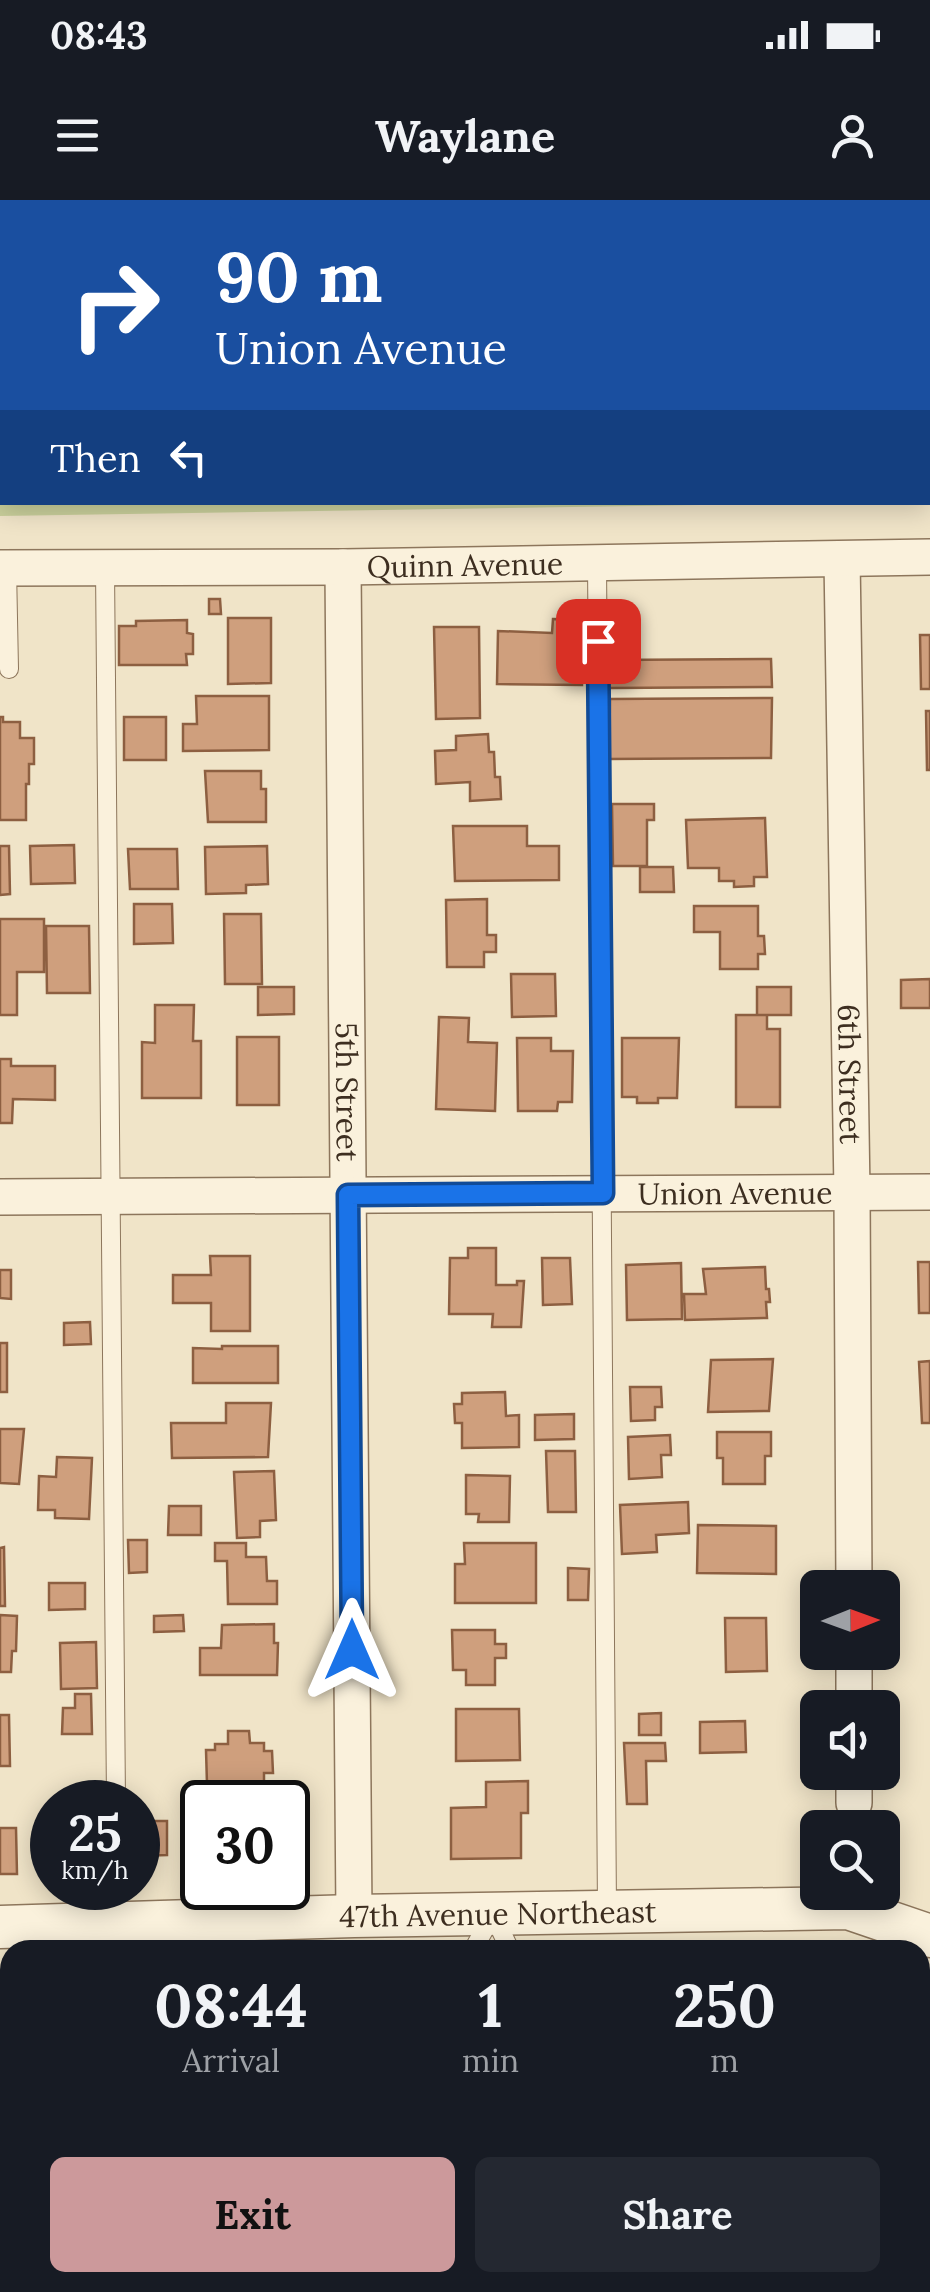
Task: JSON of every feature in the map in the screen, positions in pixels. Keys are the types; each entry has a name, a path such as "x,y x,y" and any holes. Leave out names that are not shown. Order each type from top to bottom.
{"street":[{"name":"Quinn Avenue","path":"4,568 343,567 930,557"},
{"name":"6th Street","path":"842,559 854,1570"},
{"name":"5th Street","path":"343,567 354,1916"},
{"name":"Union Avenue","path":"0,1196 930,1192"},
{"name":"47th Avenue Northeast","path":"0,1927 118,1920 354,1916 492,1938 608,1912 848,1908 930,1936"}],"lane":[{"path":"597,562 608,1912"},
{"path":"4,568 9,669"},
{"path":"105,568 116,1780"}],"green space":[{"path":"0,505 703,505 0,516"}],"building":[{"path":"209,599 220,599 221,614 209,614"},
{"path":"228,618 271,618 271,683 228,684"},
{"path":"553,619 584,620 582,685 497,684 498,631 552,633"},
{"path":"187,620 187,633 193,634 193,654 186,654 187,665 119,665 119,626 136,626 136,621"},
{"path":"434,627 479,627 480,718 436,719"},
{"path":"920,635 930,635 930,689 921,689"},
{"path":"771,659 772,687 609,688 609,660"},
{"path":"196,696 269,696 269,750 183,751 183,724 197,724"},
{"path":"772,698 771,758 609,759 610,699"},
{"path":"926,711 930,711 930,770 927,770"},
{"path":"0,717 3,722 20,722 20,738 34,738 34,764 29,764 26,784 26,820 0,820"},
{"path":"124,717 166,717 166,760 124,760"},
{"path":"488,734 489,752 494,752 495,777 500,777 501,799 470,801 470,782 436,784 435,751 456,750 456,736"},
{"path":"205,771 261,771 261,789 266,789 266,822 208,822"},
{"path":"612,804 654,804 654,820 647,820 647,866 613,866"},
{"path":"765,818 767,877 754,877 754,886 734,887 734,881 719,881 719,868 688,868 686,820"},
{"path":"453,826 527,826 527,846 559,846 559,880 455,881"},
{"path":"74,845 75,883 31,884 30,846"},
{"path":"0,846 9,846 10,894 0,895"},
{"path":"267,846 268,884 246,885 246,893 206,894 205,847"},
{"path":"128,849 177,849 178,889 130,889"},
{"path":"640,867 673,867 674,892 640,892"},
{"path":"487,899 487,935 496,935 496,952 484,952 484,967 447,967 446,900"},
{"path":"134,904 172,904 173,943 134,944"},
{"path":"694,906 758,906 758,936 764,936 765,954 758,954 758,969 720,969 720,932 694,932"},
{"path":"224,914 261,914 262,984 225,984"},
{"path":"0,919 44,919 44,972 17,972 17,1015 0,1015"},
{"path":"46,926 89,926 90,993 47,993"},
{"path":"511,974 555,974 556,1016 512,1017"},
{"path":"930,979 930,1008 901,1008 901,980"},
{"path":"258,987 294,987 294,1014 258,1015"},
{"path":"757,987 791,987 791,1015 757,1015"},
{"path":"155,1005 194,1005 193,1041 201,1041 201,1098 142,1098 142,1042 155,1043"},
{"path":"736,1015 767,1015 767,1029 780,1029 780,1107 736,1107"},
{"path":"439,1017 469,1018 468,1042 497,1043 495,1111 436,1109"},
{"path":"237,1037 279,1037 279,1105 237,1105"},
{"path":"517,1038 551,1038 551,1051 573,1051 572,1102 558,1102 557,1111 518,1111"},
{"path":"622,1038 679,1038 677,1098 637,1103 637,1097 622,1097"},
{"path":"0,1059 11,1059 11,1066 55,1066 55,1100 13,1099 12,1123 0,1123"},
{"path":"468,1248 496,1248 496,1285 524,1281 521,1327 492,1327 493,1314 449,1314 450,1258 468,1258"},
{"path":"210,1256 250,1256 250,1331 211,1331 211,1303 173,1303 173,1275 211,1275"},
{"path":"542,1258 570,1258 572,1304 543,1305"},
{"path":"918,1262 930,1262 930,1313 919,1313"},
{"path":"681,1263 682,1319 627,1320 626,1265"},
{"path":"765,1267 770,1302 766,1302 767,1318 685,1320 684,1294 706,1294 703,1269"},
{"path":"0,1270 11,1270 11,1299 0,1298"},
{"path":"90,1322 91,1344 64,1345 64,1323"},
{"path":"0,1343 7,1343 7,1392 0,1392"},
{"path":"278,1346 278,1383 193,1383 193,1348"},
{"path":"773,1359 769,1411 708,1412 711,1360"},
{"path":"930,1361 930,1423 922,1423 919,1362"},
{"path":"630,1387 661,1387 662,1407 655,1407 655,1420 631,1421"},
{"path":"505,1392 506,1416 519,1415 519,1447 462,1448 462,1423 455,1423 454,1404 462,1404 462,1393"},
{"path":"226,1403 271,1403 268,1457 172,1458 171,1423 226,1423"},
{"path":"574,1414 574,1439 535,1440 535,1415"},
{"path":"0,1429 24,1429 19,1484 0,1483"},
{"path":"717,1432 771,1432 771,1456 765,1456 765,1484 723,1484"},
{"path":"670,1435 671,1455 661,1455 662,1477 629,1479 628,1437"},
{"path":"546,1451 575,1451 576,1512 548,1512"},
{"path":"57,1457 92,1458 89,1519 55,1518 55,1510 38,1510 39,1476 56,1477"},
{"path":"274,1471 276,1520 260,1521 260,1537 237,1538 234,1472"},
{"path":"466,1475 510,1476 509,1522 478,1522 479,1514 466,1514"},
{"path":"688,1502 689,1533 656,1535 657,1552 622,1554 620,1505"},
{"path":"169,1506 201,1506 201,1535 168,1535"},
{"path":"698,1525 776,1526 776,1574 697,1573"},
{"path":"128,1540 147,1540 147,1572 129,1573"},
{"path":"215,1543 246,1543 246,1557 266,1557 267,1581 277,1581 277,1604 228,1604 227,1561 215,1561"},
{"path":"464,1543 536,1543 536,1603 455,1603 455,1564 465,1564"},
{"path":"4,1547 5,1606 0,1606 0,1548"},
{"path":"568,1568 589,1569 588,1600 568,1600"},
{"path":"49,1583 85,1583 85,1609 49,1610"},
{"path":"0,1615 17,1616 11,1672 0,1672"},
{"path":"183,1615 184,1631 154,1632 154,1616"},
{"path":"725,1618 766,1618 767,1671 726,1672"},
{"path":"274,1624 277,1675 200,1675 200,1648 221,1648 222,1625"},
{"path":"452,1630 495,1630 495,1644 506,1644 506,1658 495,1658 495,1685 466,1685 466,1670 453,1670"},
{"path":"96,1642 97,1688 61,1689 60,1643"},
{"path":"75,1694 91,1694 92,1734 62,1734 63,1708 75,1708"},
{"path":"456,1709 519,1709 520,1760 456,1761"},
{"path":"661,1713 661,1735 639,1735 639,1714"},
{"path":"0,1715 9,1715 10,1766 0,1766"},
{"path":"745,1721 746,1752 700,1753 700,1722"},
{"path":"228,1731 249,1731 250,1743 264,1743 264,1751 272,1751 273,1773 264,1773 264,1780 207,1780 206,1750 215,1750 215,1744 228,1744"},
{"path":"624,1743 665,1743 666,1761 646,1761 647,1804 627,1804"},
{"path":"528,1781 528,1813 521,1813 521,1858 451,1859 451,1808 486,1807 486,1782"},
{"path":"160,1821 167,1821 167,1855 160,1855"},
{"path":"0,1828 16,1828 17,1874 0,1874"}],"route":[{"path":"352,1650 348,1195 603,1193 598,641"}]}
